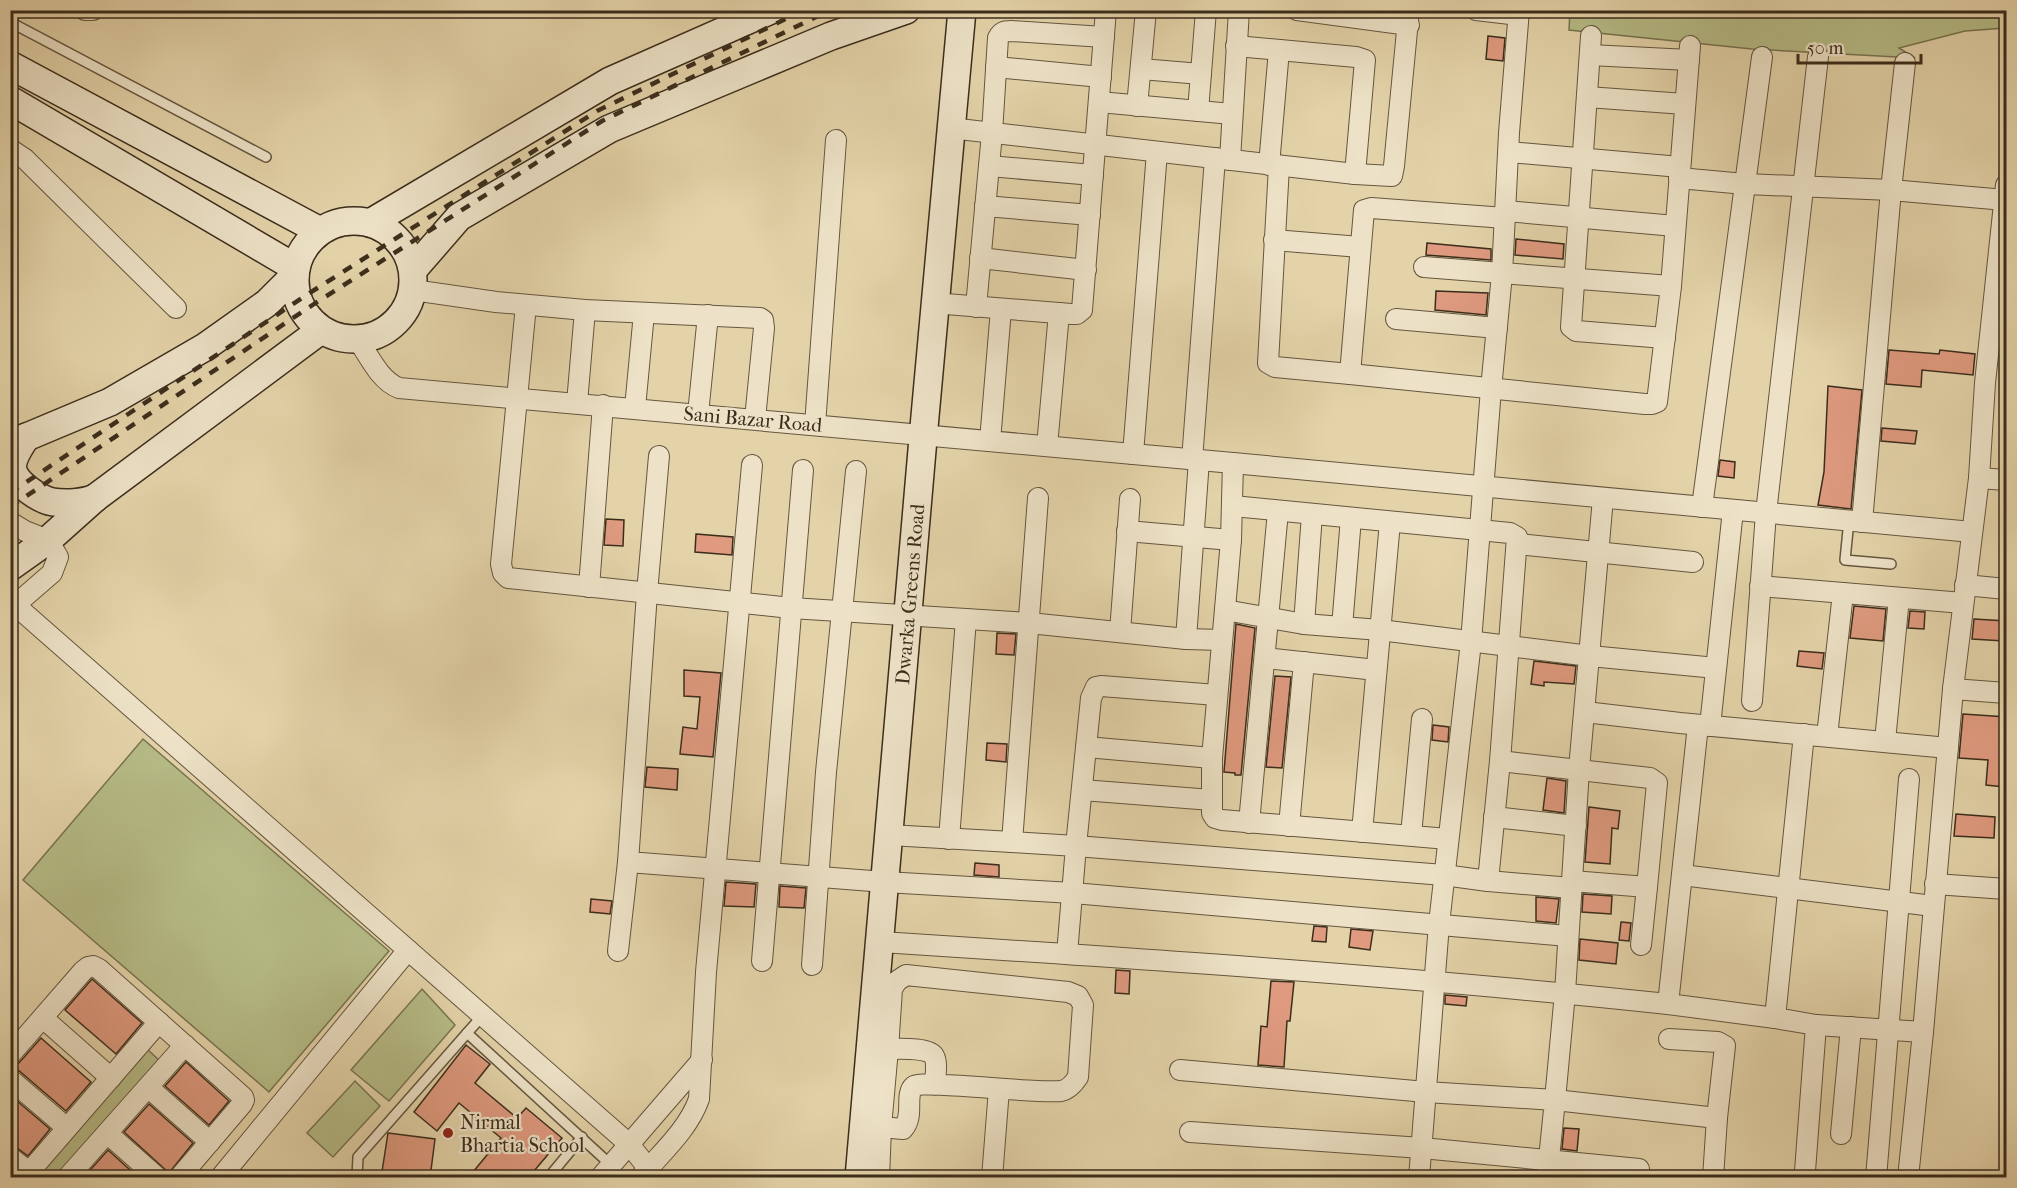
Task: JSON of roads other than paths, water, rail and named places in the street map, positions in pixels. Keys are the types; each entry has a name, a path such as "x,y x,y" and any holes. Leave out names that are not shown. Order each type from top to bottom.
{"street":[{"path":"85,10 93,10"},
{"path":"370,223 610,81 771,10"},
{"path":"295,271 297,296 306,315 321,330 339,338 358,340 378,335 394,324 406,309 413,280 459,217 609,129 831,36 906,10"},
{"name":"Dwarka Greens Road","path":"859,1178 876,1083 885,882 933,303 962,10"},
{"path":"933,303 1077,314 1082,310 1107,10"},
{"path":"1137,106 1146,10"},
{"path":"1198,111 1206,10"},
{"path":"1186,639 1193,536 1195,460 1223,159 1232,114 1239,10"},
{"path":"950,128 1355,174 1392,176 1409,18 1297,10"},
{"path":"1419,1178 1438,924 1471,642 1502,274 1519,13 1476,10"},
{"path":"976,307 998,38 1005,31 1104,38"},
{"path":"1236,46 1356,57 1365,60 1355,174"},
{"path":"1279,50 1268,363 1275,367 1491,389 1652,404 1657,402 1659,396 1671,286 1689,53 1590,46 1570,323 1573,330 1665,338"},
{"path":"1702,507 1761,57"},
{"path":"1752,701 1766,513 1818,57"},
{"path":"1855,521 1905,63"},
{"path":"10,65 320,231"},
{"path":"996,67 1101,77"},
{"path":"1141,69 1201,74"},
{"path":"1587,97 1685,104"},
{"path":"10,100 295,271"},
{"path":"1099,102 1232,114"},
{"path":"815,425 836,140"},
{"path":"10,149 25,159 176,308"},
{"path":"1133,454 1157,152"},
{"path":"1509,152 1583,159 1745,183 1803,187 2006,192 1986,373 1979,478 1953,688 1908,1178"},
{"path":"989,166 1093,175"},
{"path":"985,206 1090,215"},
{"path":"1350,374 1362,215 1368,208 1579,218 1675,226"},
{"path":"95,498 88,501 52,502 24,488 13,472 13,459 18,441 110,402 205,347 267,303 295,271 305,247 320,231 336,224 353,220 385,229 398,240 408,254 413,280"},
{"path":"1274,240 1360,247"},
{"path":"980,258 1086,270"},
{"path":"1424,267 1671,286"},
{"path":"413,280 526,305 585,310 754,317 763,320 755,419"},
{"path":"526,305 501,564 503,573 508,578 791,608 1029,623 1186,639 1222,640"},
{"path":"990,441 1002,309"},
{"path":"577,403 585,310"},
{"path":"635,408 644,313"},
{"path":"1047,446 1059,313"},
{"path":"698,414 708,315"},
{"path":"1396,319 1497,328"},
{"path":"10,567 48,540 95,498 321,330"},
{"name":"Sani Bazar Road","path":"358,340 382,374 390,383 399,388 1972,532"},
{"path":"589,587 603,405"},
{"path":"618,951 628,862 659,456"},
{"path":"1233,463 1231,540 1212,758 1212,813 1215,818 1249,823 1448,839"},
{"path":"10,522 48,540 58,557 52,573 15,605 629,1144 644,1173 687,1124 694,1112 701,1085 706,972 752,465"},
{"path":"762,961 803,470"},
{"path":"812,964 856,471"},
{"path":"1979,478 2007,480"},
{"path":"1012,842 1038,498"},
{"path":"1548,1168 1565,993 1579,770 1603,498"},
{"path":"1120,632 1130,500"},
{"path":"1233,506 1480,530 1514,534 1517,537 1500,761 1488,881"},
{"path":"1668,1004 1682,875 1704,725 1716,668 1733,510"},
{"path":"1249,823 1278,511"},
{"path":"1304,624 1312,514"},
{"path":"1342,627 1351,518"},
{"path":"1362,832 1390,522"},
{"path":"1127,531 1231,540"},
{"path":"1518,544 1693,562"},
{"path":"1761,586 1899,598 2007,589"},
{"path":"1827,736 1843,593"},
{"path":"1886,741 1899,598"},
{"path":"1225,610 1304,624 1380,630 1590,656 1716,668"},
{"path":"949,839 966,619"},
{"path":"1265,658 1376,670"},
{"path":"1289,826 1304,662"},
{"path":"1067,954 1091,698 1096,687 1217,695"},
{"path":"1953,688 2007,693"},
{"path":"1585,712 1948,748"},
{"path":"1411,835 1422,719"},
{"path":"1775,1018 1804,734"},
{"path":"1086,747 1212,758"},
{"path":"1500,761 1654,779 1657,783 1641,945"},
{"path":"1875,1178 1909,779"},
{"path":"1082,790 1212,800"},
{"path":"1494,817 1576,826"},
{"path":"889,836 1076,846 1444,875 1488,881 1647,887"},
{"path":"628,862 885,882 1073,893 1568,936"},
{"path":"1682,875 1933,906"},
{"path":"1935,884 2007,889"},
{"path":"881,942 1434,981 1668,1004 1816,1025 1923,1032"},
{"path":"220,1178 408,950"},
{"path":"10,1056 83,971 93,966 241,1093 244,1100 179,1178"},
{"path":"879,1178 881,1127 876,1083 888,1049 892,988 897,981 906,975 1068,992 1077,996 1083,1005 1078,1077 1073,1084 1062,1091 919,1083 910,1092 910,1120 903,1129 881,1127"},
{"path":"43,1018 111,1078"},
{"path":"10,1157 26,1175 159,1022"},
{"path":"1808,1178 1805,1171 1816,1025"},
{"path":"1841,1134 1851,1027"},
{"path":"1669,1039 1718,1042 1725,1046 1713,1178"},
{"path":"68,1177 185,1045"},
{"path":"888,1049 928,1050 935,1059 935,1085"},
{"path":"606,1171 702,1060"},
{"path":"1180,1070 1426,1092 1555,1100 1717,1118"},
{"path":"10,1079 67,1128"},
{"path":"148,1087 210,1142"},
{"path":"992,1178 999,1089"},
{"path":"1190,1132 1422,1148 1548,1168 1639,1169"},
{"path":"106,1133 158,1178"}],"lane":[{"path":"10,22 266,157"},
{"path":"1855,521 1845,560 1891,564"},
{"path":"357,1178 358,1157 483,1015"},
{"path":"467,1033 582,1137 606,1171"},
{"path":"548,1178 582,1137"}],"railway":[{"path":"10,493 308,294 597,111 804,10"},
{"path":"10,507 314,304 602,121 816,17 835,10"}],"place":[{"name":"Nirmal Bhartia School","path":"448,1133"}]}
